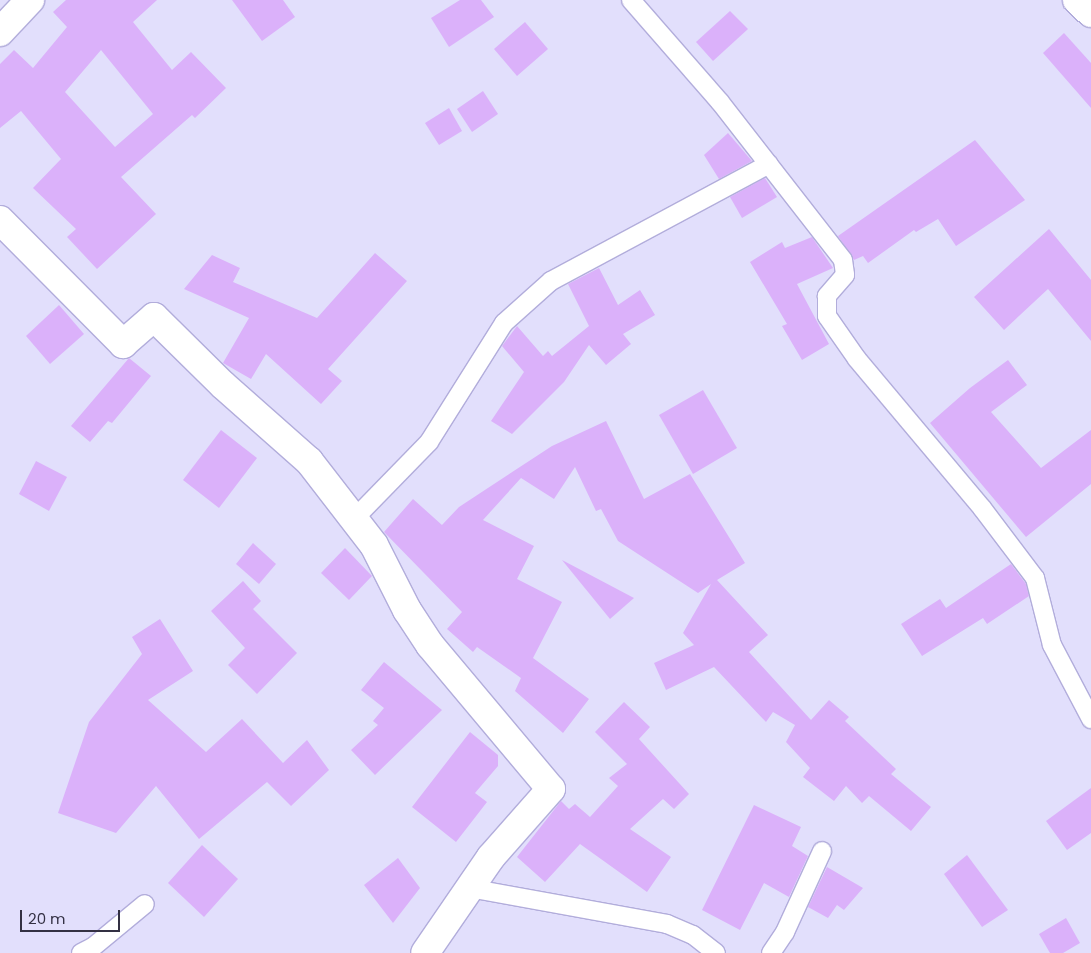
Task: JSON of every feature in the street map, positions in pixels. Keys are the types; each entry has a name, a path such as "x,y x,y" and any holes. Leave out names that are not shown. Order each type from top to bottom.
{"street":[{"path":"0,32 30,0"},
{"path":"1077,0 1091,13"},
{"path":"0,220 123,344 154,317 223,385 310,461 353,520 374,545 407,610 430,645 551,789 491,857 425,953"}],"lane":[{"path":"631,0 769,164 843,260 844,275 827,296 827,316 857,360 982,508 1035,578 1052,645 1091,719"},
{"path":"353,520 429,442 504,323 551,281 769,164"},
{"path":"771,953 785,932 822,851"},
{"path":"468,888 667,924 693,935 716,953"},
{"path":"81,953 93,947 145,904"}],"building":[{"path":"66,0 157,0 133,22 172,70 191,52 226,88 195,118 192,115 121,177 156,214 97,269 67,237 76,229 33,188 61,159 21,111 0,128 0,64 14,50 33,68 67,27 53,12","holes":["101,50 153,114 115,147 65,92"]},
{"path":"232,0 283,0 295,17 262,41"},
{"path":"460,0 481,0 494,17 449,47 431,18"},
{"path":"730,11 748,29 713,61 696,42"},
{"path":"525,22 548,49 517,76 494,49"},
{"path":"1064,33 1091,63 1091,108 1043,53"},
{"path":"483,91 498,114 472,132 457,109"},
{"path":"449,108 462,131 439,145 425,123"},
{"path":"728,133 752,161 719,179 704,155"},
{"path":"975,140 1025,200 956,246 938,219 916,232 914,230 868,263 863,256 854,260 838,236"},
{"path":"765,178 777,197 742,218 730,197"},
{"path":"1049,229 1091,280 1091,341 1048,289 1004,330 974,297"},
{"path":"812,237 833,268 797,284 829,344 802,360 782,326 787,324 750,262 782,242 785,248"},
{"path":"375,253 407,281 328,369 342,381 321,404 266,354 251,379 223,363 249,318 184,289 212,255 240,268 233,282 317,318"},
{"path":"599,268 618,305 640,290 655,315 623,334 631,344 606,365 589,345 564,382 512,434 491,421 524,372 502,346 517,326 543,356 548,351 552,356 589,326 568,284"},
{"path":"59,305 84,334 50,364 26,336"},
{"path":"129,358 151,376 112,423 108,421 90,442 71,426"},
{"path":"1008,360 1027,385 991,412 1041,468 1091,430 1091,484 1026,537 930,423 970,388"},
{"path":"703,390 737,448 693,474 659,415"},
{"path":"606,421 644,499 690,474 745,563 717,580 768,635 749,652 811,720 829,700 849,717 845,721 896,769 891,774 931,807 911,831 869,796 862,803 846,786 834,801 803,777 810,768 786,742 795,725 773,712 766,722 714,667 666,690 654,663 694,645 683,633 711,584 698,593 618,541 601,509 596,511 575,467 554,499 521,478 483,520 534,546 517,579 562,602 533,658 589,699 563,733 515,691 521,678 477,647 473,652 447,629 462,612 384,532 413,499 442,525 459,507 552,446"},
{"path":"221,430 257,458 219,508 183,480"},
{"path":"36,461 67,477 49,511 19,494"},
{"path":"253,543 276,564 259,584 236,564"},
{"path":"345,548 372,576 349,600 321,573"},
{"path":"562,560 634,598 610,619"},
{"path":"1011,564 1026,584 1029,596 987,624 983,618 922,656 901,624 940,599 946,608"},
{"path":"243,581 261,601 253,609 297,653 257,694 228,665 245,648 211,611"},
{"path":"160,619 193,671 148,700 206,752 242,719 283,763 307,740 329,770 291,806 267,782 199,839 156,786 116,833 58,813 89,722 142,654 132,637"},
{"path":"384,662 442,710 375,775 351,750 378,725 373,721 384,708 361,690"},
{"path":"624,702 650,727 639,739 689,794 674,809 663,799 630,829 671,857 647,892 580,844 545,882 517,857 561,801 569,809 575,804 590,817 618,786 609,778 627,764 595,732"},
{"path":"470,732 498,755 498,766 475,793 487,802 456,842 412,807"},
{"path":"1091,788 1091,833 1067,850 1046,821"},
{"path":"754,805 801,827 792,846 808,856 789,897 764,883 740,930 702,910"},
{"path":"202,845 238,879 204,917 168,883"},
{"path":"967,855 1008,910 982,927 944,874"},
{"path":"398,858 420,888 393,923 364,885"},
{"path":"827,867 863,888 844,910 837,905 828,918 808,907"},
{"path":"1066,918 1080,943 1063,953 1050,953 1039,934"}]}
